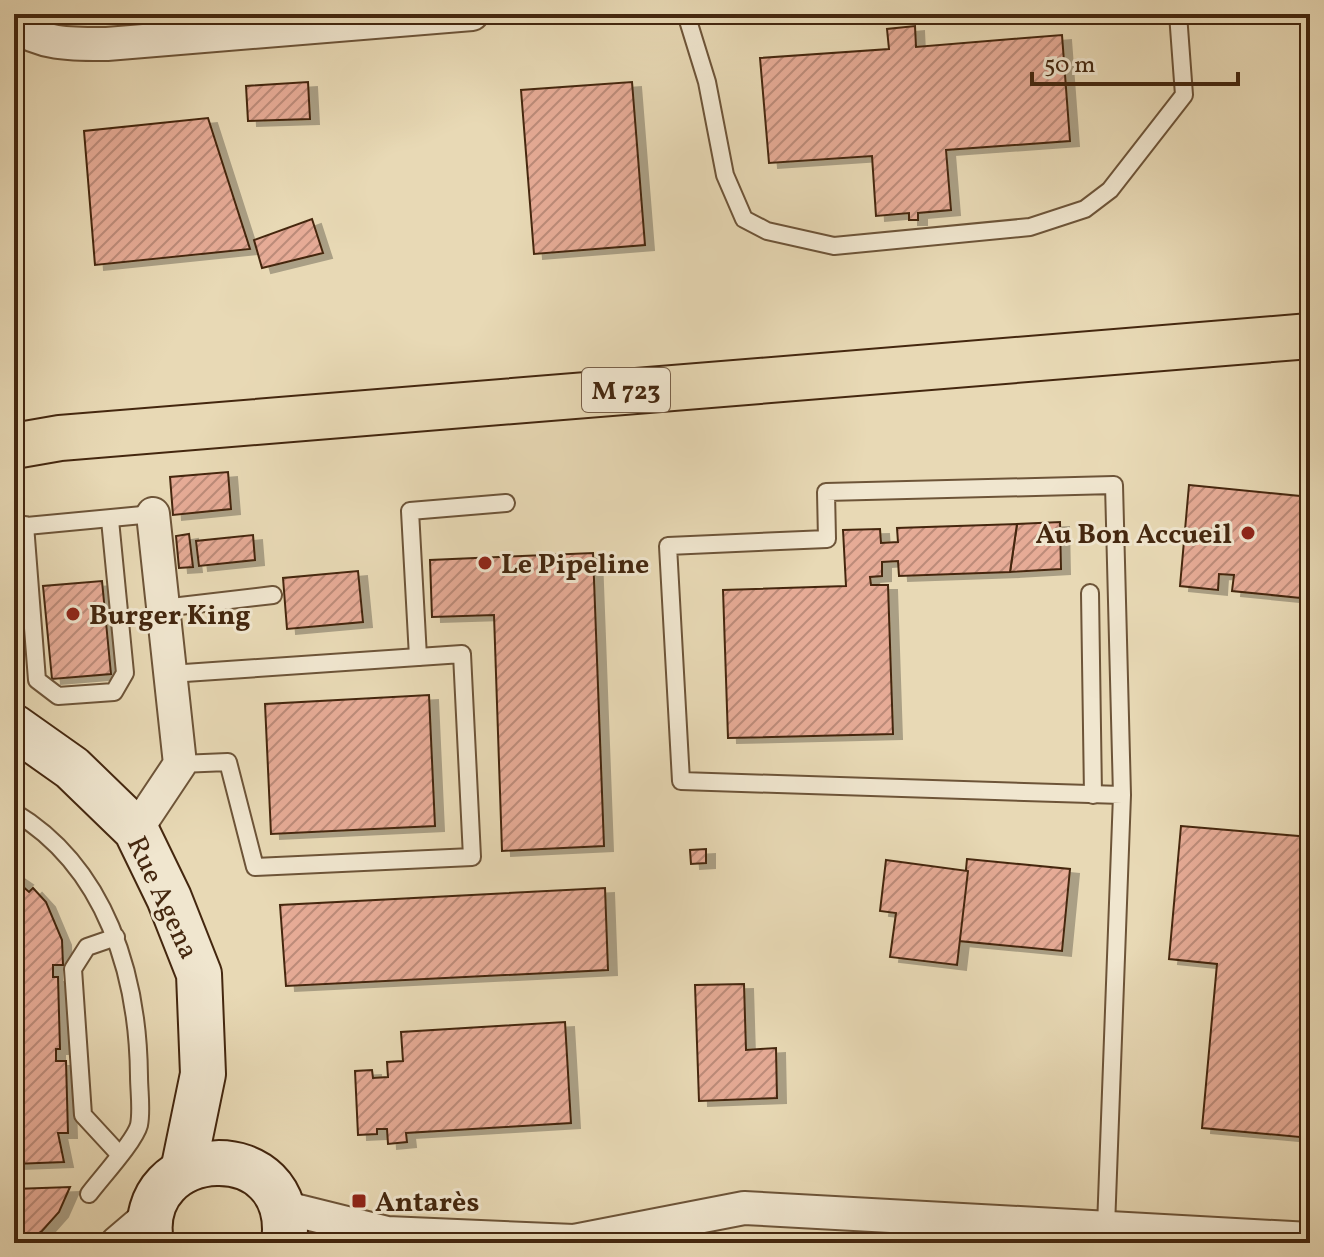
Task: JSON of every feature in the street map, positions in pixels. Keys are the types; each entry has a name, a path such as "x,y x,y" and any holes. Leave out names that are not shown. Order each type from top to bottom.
{"main road":[{"name":"M 723","path":"14,446 60,438 1310,336"},
{"name":"M 723","path":"14,435 60,438"},
{"name":"Rue Agena","path":"14,727 72,768 136,830 169,898 199,974 203,1074 183,1171"},
{"name":"Rue Agena","path":"203,1074 224,1128 246,1166 272,1189 283,1225"},
{"path":"151,1228 170,1182 183,1171 214,1161 246,1166"}],"street":[{"path":"14,25 27,34 63,44 107,44 472,14"},
{"path":"136,830 180,764 153,514"},
{"path":"283,1225 574,1241 744,1208 1310,1239"},
{"path":"117,1243 151,1228"},
{"path":"350,1243 387,1233"}],"lane":[{"path":"688,21 707,82 725,175 744,219 767,231 834,246 1030,227 1085,209 1110,190 1184,95 1178,14"},
{"path":"1106,1227 1122,795 1114,485 826,492 827,539 668,546 681,781 1122,795"},
{"path":"418,657 410,511 506,503"},
{"path":"110,520 125,673 114,692 58,696 37,680 20,526 153,514"},
{"path":"1090,593 1093,795"},
{"path":"163,608 273,595"},
{"path":"170,674 462,654 472,857 255,867 228,762 180,764"},
{"path":"14,812 56,846 85,878 116,937 128,971 138,1028 139,1127 89,1194"},
{"path":"116,937 87,947 73,969 83,1115 119,1154"}],"building":[{"path":"915,26 916,47 1062,35 1070,141 946,150 951,210 918,213 918,220 909,220 909,213 876,216 872,156 769,163 760,58 889,49 887,29"},
{"path":"308,82 310,119 248,121 246,86"},
{"path":"632,82 645,245 534,254 521,90"},
{"path":"208,118 250,249 95,265 84,131"},
{"path":"312,219 323,253 262,268 254,240"},
{"path":"228,472 231,509 173,515 170,477"},
{"path":"1189,485 1310,497 1310,599 1232,591 1234,575 1219,574 1218,590 1180,586"},
{"path":"1060,522 1061,569 1010,572 1017,524"},
{"path":"1017,524 1010,572 899,576 898,561 882,562 882,576 870,577 871,585 888,585 893,734 728,738 723,590 846,586 843,530 880,529 881,543 898,542 897,528"},
{"path":"189,534 193,567 179,568 176,536"},
{"path":"253,535 255,560 199,566 196,541"},
{"path":"593,553 604,846 502,851 494,615 432,617 430,560"},
{"path":"358,571 363,622 287,629 283,578"},
{"path":"102,581 111,674 52,679 43,586"},
{"path":"429,695 435,826 271,834 265,704"},
{"path":"1181,826 1310,837 1302,944 1310,945 1310,1138 1202,1128 1217,964 1169,959"},
{"path":"706,849 706,863 691,864 690,850"},
{"path":"967,859 1070,869 1062,951 959,941"},
{"path":"886,860 968,871 957,965 890,957 896,913 880,911"},
{"path":"1310,860 1310,945 1302,944"},
{"path":"14,873 24,880 20,884 29,892 33,888 46,902 62,940 63,965 53,965 53,977 58,977 60,1049 56,1049 56,1061 66,1061 68,1133 58,1133 64,1162 14,1164"},
{"path":"605,888 608,970 286,986 280,905"},
{"path":"744,984 746,1050 776,1048 777,1098 699,1101 695,985"},
{"path":"565,1022 571,1123 406,1133 407,1142 388,1144 387,1129 377,1129 377,1134 358,1135 355,1071 372,1070 373,1078 388,1077 387,1062 403,1061 401,1032"},
{"path":"70,1187 59,1212 42,1231 26,1242 14,1243 14,1189"}],"place":[{"name":"Au Bon Accueil","path":"1248,533"},
{"name":"Le Pipeline","path":"485,563"},
{"name":"Burger King","path":"73,614"},
{"name":"Antarès","path":"359,1201"}]}
